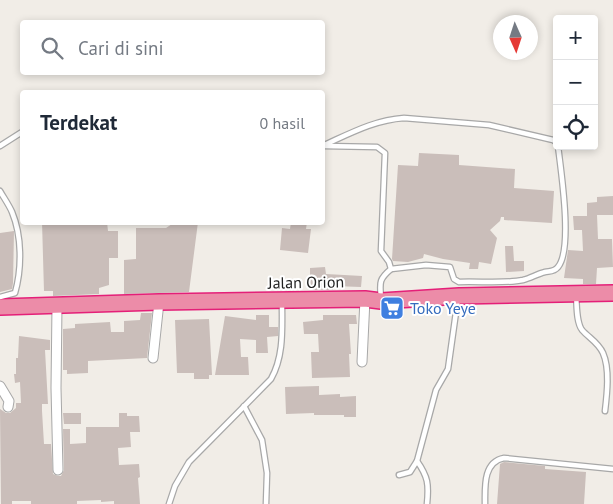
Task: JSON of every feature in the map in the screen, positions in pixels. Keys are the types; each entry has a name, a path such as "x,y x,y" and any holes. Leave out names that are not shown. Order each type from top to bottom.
{"highway":[{"name":"Jalan Orion","path":"0,307 282,300 365,299 381,301 459,296 613,293"}],"street":[{"path":"362,362 365,299"},
{"path":"153,358 159,302"},
{"path":"57,306 58,470"},
{"path":"0,386 9,402 7,406"}],"lane":[{"path":"325,145 370,124 389,119 404,118 489,125 553,140"},
{"path":"0,146 20,133"},
{"path":"325,146 377,147 385,153 381,251 389,262 391,269"},
{"path":"381,301 380,282 383,276 391,269 426,265 450,267 454,279 458,282 507,282 525,280 544,272 553,271 559,266 563,254 565,230 557,150"},
{"path":"0,191 11,210 17,227 20,255 18,283 15,293 0,297"},
{"path":"576,294 581,328 593,338 603,353 608,383 606,411"},
{"path":"399,475 410,472 417,461 436,390 448,369 459,296"},
{"path":"169,504 175,486 189,462 271,379 278,367 281,348 282,300"},
{"path":"244,406 262,440 267,473 266,504"},
{"path":"485,504 485,481 488,470 493,462 498,459 504,458 613,469"},
{"path":"417,461 426,475 427,504"}],"building":[{"path":"419,153 459,155 459,165 515,169 514,188 554,191 552,223 504,220 504,217 501,217 500,221 490,230 497,238 491,264 479,262 478,269 469,269 470,263 424,254 423,258 408,262 393,261 398,165 418,166"},
{"path":"613,196 613,215 597,215 598,239 612,239 613,267 597,268 596,284 583,284 583,279 564,278 568,250 583,251 582,230 574,230 573,216 587,216 587,203 597,202 597,197"},
{"path":"42,225 107,225 108,231 118,231 118,258 109,258 109,285 99,288 99,294 53,296 53,291 44,291"},
{"path":"170,225 198,225 189,292 124,294 124,260 136,259 136,228 166,228"},
{"path":"291,225 307,225 306,229 311,229 308,253 280,250 282,228 290,229"},
{"path":"14,231 12,289 0,292 0,233"},
{"path":"505,246 513,246 514,261 524,261 524,271 506,272"},
{"path":"325,267 326,274 362,276 361,287 333,286 333,290 310,290 310,268"},
{"path":"141,313 152,313 147,358 88,361 88,373 67,374 67,370 63,370 63,329 75,328 75,324 110,322 111,332 124,332 124,321 140,320"},
{"path":"256,315 269,315 269,327 278,327 278,336 267,337 268,353 256,353 256,340 240,339 241,357 248,357 249,375 215,375 225,316 256,320"},
{"path":"323,315 356,315 357,324 349,324 350,377 312,378 311,352 319,352 318,334 304,334 303,322 323,320"},
{"path":"209,319 212,375 209,375 209,379 194,379 194,373 177,373 175,320"},
{"path":"19,336 50,340 50,350 45,350 48,404 42,404 42,411 44,444 51,444 53,474 61,476 64,470 63,429 70,429 70,444 86,443 86,427 119,427 119,413 127,413 127,416 139,416 140,432 130,432 131,447 118,448 119,465 139,464 140,504 114,504 114,501 101,502 101,500 77,501 77,504 31,504 31,501 12,501 12,504 1,504 0,409 10,413 16,408 16,403 21,403 20,382 15,383 14,374 16,374"},
{"path":"319,386 319,395 340,394 340,397 356,396 356,417 314,415 314,413 286,414 285,387"},
{"path":"63,413 81,413 81,424 64,424"},
{"path":"504,462 545,466 545,469 586,472 584,504 497,504 500,464"}],"place":[{"name":"Toko Yeye","path":"392,308"}]}
